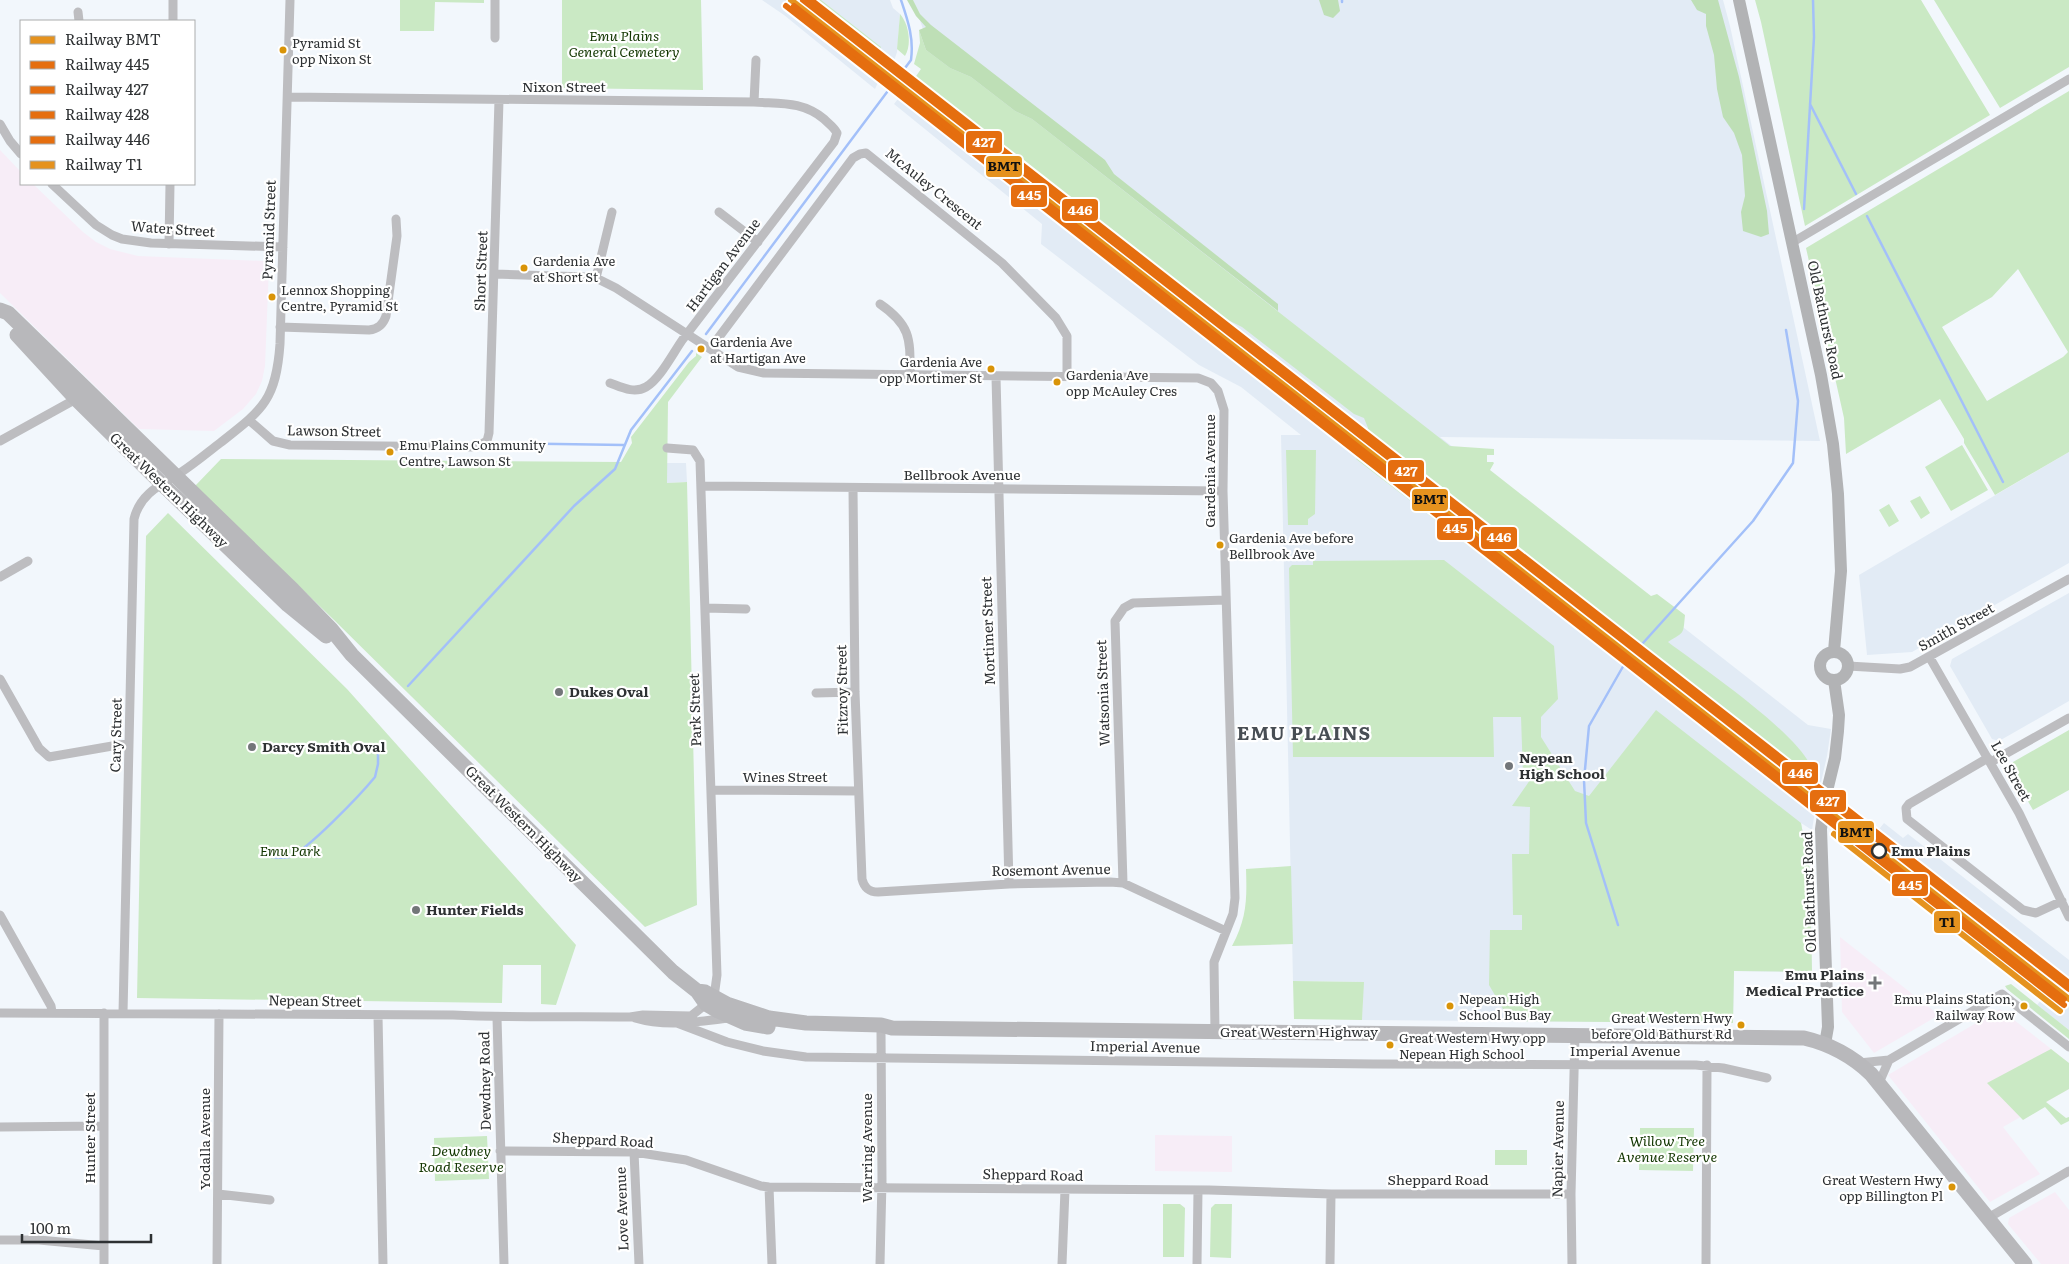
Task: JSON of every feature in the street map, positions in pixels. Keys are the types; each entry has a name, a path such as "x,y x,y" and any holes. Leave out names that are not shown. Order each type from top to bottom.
{"highway":[{"name":"Great Western Highway","path":"352,655 288,605 161,483 76,399 2,318 0,310 8,312 293,590 352,655 673,972 731,1018 760,1026 776,1028 1575,1034 1804,1038 1840,1050 1860,1064 1879,1083 2025,1264"},
{"name":"Great Western Highway","path":"710,1000 769,1018 806,1023 880,1025 886,1030"}],"main road":[{"name":"Old Bathurst Road","path":"1740,0 1821,375 1835,464 1841,571 1834,651"},
{"path":"1834,651 1845,657 1848,666 1842,677 1834,680 1824,676 1819,666 1822,657 1834,651"},
{"name":"Old Bathurst Road","path":"1825,1044 1828,1027 1821,829 1826,795 1835,758 1838,731 1839,715 1834,680"}],"street":[{"path":"173,0 173,20"},
{"name":"Pyramid Street","path":"175,475 259,411 272,391 278,368 290,0"},
{"path":"495,38 496,0"},
{"path":"754,102 756,60"},
{"path":"1793,242 2069,79"},
{"name":"Nixon Street","path":"288,97 754,102 806,107 833,127"},
{"name":"Short Street","path":"486,443 489,433 499,100"},
{"path":"0,124 20,153"},
{"name":"Hartigan Avenue","path":"610,383 634,390 648,386 655,379 834,142 837,133 833,127"},
{"name":"McAuley Crescent","path":"710,349 853,158 866,153 1002,263 1056,318 1067,336 1067,376"},
{"name":"Water Street","path":"53,185 96,225 112,235 133,242 283,248"},
{"path":"169,244 170,185"},
{"path":"596,278 612,212"},
{"path":"719,212 758,242"},
{"path":"280,327 369,330 377,329 382,325 386,316 397,236 396,219"},
{"name":"Gardenia Avenue","path":"495,274 596,278 616,288 738,366 764,373 1198,378 1211,383 1220,395 1224,410 1223,491 1235,898 1233,914 1216,956 1214,970 1215,1032"},
{"path":"880,304 892,313 907,331 910,340 910,375"},
{"name":"Mortimer Street","path":"996,377 1009,884"},
{"path":"0,441 76,399"},
{"name":"Lawson Street","path":"249,420 266,437 284,445 476,447 486,443"},
{"name":"Park Street","path":"668,448 688,449 696,452 700,461 702,486 717,975 710,1000"},
{"name":"Cary Street","path":"123,1013 134,519 140,502 161,483 175,475"},
{"name":"Bellbrook Avenue","path":"702,486 1223,491"},
{"name":"Fitzroy Street","path":"853,488 858,791 862,879 868,890"},
{"path":"0,577 28,561"},
{"name":"Smith Street","path":"1848,666 1900,669 1910,667 1930,658 2069,579"},
{"name":"Watsonia Street","path":"1123,883 1115,621 1124,608 1133,603 1226,600"},
{"path":"705,608 746,609"},
{"name":"Lee Street","path":"1930,658 1990,760 2028,831 2069,917"},
{"path":"0,679 38,748 49,757 118,744 129,744"},
{"path":"816,693 855,692"},
{"path":"2062,901 2036,913 2024,910 1907,819 1906,808 1909,804 2069,718"},
{"name":"Wines Street","path":"711,790 858,791"},
{"name":"Rosemont Avenue","path":"868,890 878,892 1009,884 1123,883 1226,930"},
{"path":"0,915 51,1006 52,1012"},
{"path":"1860,1064 1889,1060 2002,994 2069,1047"},
{"name":"Nepean Street","path":"630,1017 643,1014 690,1016 710,1000"},
{"name":"Nepean Street","path":"0,1013 453,1015 497,1018 547,1016 630,1017 677,1023 731,1018"},
{"name":"Hunter Street","path":"104,1013 104,1264"},
{"name":"Yodalla Avenue","path":"218,1264 219,1014"},
{"path":"378,1016 383,1264"},
{"name":"Dewdney Road","path":"497,1018 504,1264"},
{"name":"Imperial Avenue","path":"677,1023 727,1042 763,1051 806,1057 1707,1066 1767,1078"},
{"name":"Warring Avenue","path":"880,1264 882,1187 881,1057 886,1030"},
{"name":"Napier Avenue","path":"1572,1264 1571,1194 1575,1034"},
{"path":"1879,1083 1889,1060"},
{"path":"1706,1264 1707,1066"},
{"path":"0,1127 104,1126"},
{"name":"Sheppard Road","path":"500,1151 634,1152 686,1160 769,1188 882,1187 1198,1190 1331,1194 1571,1194"},
{"name":"Love Avenue","path":"634,1152 638,1264"},
{"path":"1988,1218 2069,1171"},
{"path":"769,1188 772,1264"},
{"path":"1062,1264 1065,1190"},
{"path":"1197,1264 1198,1190"},
{"path":"218,1194 270,1200"},
{"path":"1330,1264 1331,1194"},
{"path":"0,1240 39,1240 104,1246"}],"shaded area":[{"path":"762,0 890,0 893,8 900,14 897,52 892,67 879,80 875,89 784,15"},
{"path":"913,0 1723,0 1820,441 1440,437 1808,725 1831,729 1819,791 1810,785 1803,794 1816,805 1812,830 1801,823 1810,870 1812,972 1734,971 1733,1023 1362,1020 1363,982 1293,981 1281,435 1301,435 1241,387 1199,365 1041,244 1042,224 894,104 929,59 919,30 925,35"},
{"path":"0,150 20,171 20,185 34,185 83,232 96,242 110,249 138,256 264,261 269,266 265,366 262,381 256,394 243,409 214,431 139,429 0,293"},
{"path":"2069,452 2069,563 1912,652 1867,655 1859,575"},
{"path":"667,463 686,463 687,482 667,483"},
{"path":"2069,593 2069,701 1999,741 1992,739 1950,666 1952,659"},
{"path":"1884,823 1903,838 1908,834 2069,960 2069,984 1876,833"},
{"path":"1868,833 2069,989 2069,1000 1862,840"},
{"path":"1840,937 1939,1015 1874,1053 1842,1012"},
{"path":"2049,990 2067,1005 2069,1003 2069,1030 2037,1005"},
{"path":"2000,1009 2069,1063 2069,1089 2003,1127 2040,1174 1990,1202 1888,1075"},
{"path":"1155,1135 1232,1136 1232,1172 1155,1171"},
{"path":"2055,1192 2069,1210 2069,1264 2041,1264 2008,1224 2009,1218"}],"green space":[{"path":"400,0 484,0 484,3 435,2 434,31 400,31"},
{"name":"Emu Plains General Cemetery","path":"562,0 701,0 703,90 562,88"},
{"path":"810,0 821,0 881,47 878,54"},
{"path":"907,0 913,0 920,14 931,25 1105,160 1114,174 1278,304 1278,311 1032,119 1015,111 971,77 950,68 926,50 919,30 926,27 916,16"},
{"path":"1319,0 1338,0 1340,11 1333,18 1324,15"},
{"path":"1691,0 1718,0 1739,77 1767,211 1769,234 1761,237 1743,231 1741,212 1745,196 1742,155 1734,133 1723,117 1717,89 1714,55 1706,26 1706,14 1697,10"},
{"path":"1755,0 1921,0 1990,115 1805,226"},
{"path":"1934,0 2069,0 2069,67 2000,108"},
{"path":"900,14 906,23 909,35 905,56 897,49"},
{"path":"919,30 926,50 950,68 971,77 1015,111 1032,119 1450,446 1494,449 1494,455 1487,455 1487,462 1494,463 1490,470 1651,596 1657,594 1685,615 1682,632 1668,642 1750,703 1792,741 1807,759 1813,773 1810,785 1809,778 1648,651 1643,653 1599,615 1576,600 1367,434 1368,428 1364,418 1354,414 1242,327 1230,321 1227,325 913,81 921,69 914,64 920,43"},
{"path":"2069,91 2069,452 1995,495 1940,399 1846,454 1844,418 1806,248","holes":["2018,269 2068,352 2063,357 1987,401 1942,327 1992,297"]},
{"path":"696,353 702,357 668,402 667,483 687,482 697,905 645,927 333,619 195,486 221,459 621,462 632,443 631,437 689,362 696,356"},
{"path":"1962,445 1988,490 1951,511 1925,467"},
{"path":"1286,450 1316,450 1315,514 1308,519 1308,525 1288,525"},
{"path":"1363,452 1615,649 1615,654 1611,655 1356,459"},
{"path":"1920,496 1930,513 1921,519 1910,501"},
{"path":"1889,504 1899,521 1889,527 1879,510"},
{"name":"Emu Park","path":"168,513 347,689 576,945 556,1005 541,1004 541,965 503,965 502,1003 137,998 146,536"},
{"path":"1444,560 1554,646 1558,699 1541,717 1541,737 1575,791 1589,796 1656,710 1801,823 1810,870 1812,972 1734,971 1733,1023 1510,1021 1489,985 1490,930 1522,930 1522,915 1513,915 1512,854 1529,854 1530,807 1512,806 1530,780 1523,775 1521,717 1493,717 1494,757 1293,757 1289,568 1292,565 1313,565 1313,561"},
{"path":"2069,730 2069,790 2033,810 2011,772 2013,762"},
{"path":"1291,866 1293,944 1232,946 1241,926 1245,908 1246,869"},
{"path":"1293,981 1364,982 1362,1020 1294,1019"},
{"path":"2011,984 2069,1030 2069,1039 2007,989 2005,986"},
{"path":"2051,1049 2069,1063 2069,1089 2046,1102 2066,1118 2069,1117 2069,1121 2061,1125 2045,1107 2023,1120 1987,1083"},
{"name":"Willow Tree Avenue Reserve","path":"1640,1128 1694,1128 1693,1171 1639,1170"},
{"name":"Dewdney Road Reserve","path":"487,1136 489,1179 435,1181 434,1138"},
{"path":"1495,1150 1527,1150 1527,1165 1495,1165"},
{"path":"1163,1204 1180,1204 1185,1208 1184,1257 1163,1257"},
{"path":"1215,1204 1232,1204 1231,1258 1210,1257 1211,1208"}],"waterway":[{"path":"706,334 911,60 911,37 901,0"},
{"path":"1804,209 1814,37 1813,0"},
{"path":"1810,104 1856,194"},
{"path":"1867,216 2003,482"},
{"path":"1618,925 1586,823 1584,780 1589,726 1625,663 1753,521 1793,463 1798,401 1786,330"},
{"path":"408,686 574,506 615,469 631,430 692,351"},
{"path":"499,443 624,445"},
{"path":"265,856 280,858 289,857 297,853 334,821 375,777 378,764 378,748"}],"rail line":[{"name":"BMT","path":"791,0 2069,999"},
{"name":"427","path":"803,0 2069,989"},
{"name":"446","path":"811,0 2069,983"},
{"name":"445","path":"786,6 2064,1005"},
{"name":"428","path":"794,6 2064,999"},
{"name":"T1","path":"1834,834 2060,1011"}],"place":[{"name":"Pyramid St opp Nixon St","path":"283,50"},
{"name":"Gardenia Ave at Short St","path":"524,268"},
{"name":"Lennox Shopping Centre, Pyramid St","path":"272,297"},
{"name":"Gardenia Ave at Hartigan Ave","path":"701,349"},
{"name":"Gardenia Ave opp Mortimer St","path":"991,369"},
{"name":"Gardenia Ave opp McAuley Cres","path":"1057,382"},
{"name":"Emu Plains Community Centre, Lawson St","path":"390,452"},
{"name":"Gardenia Ave before Bellbrook Ave","path":"1220,545"},
{"name":"Dukes Oval","path":"559,692"},
{"name":"Darcy Smith Oval","path":"252,747"},
{"name":"Nepean High School","path":"1509,766"},
{"name":"Emu Plains","path":"1879,851"},
{"name":"Hunter Fields","path":"416,910"},
{"name":"Emu Plains Medical Practice","path":"1875,983"},
{"name":"Nepean High School Bus Bay","path":"1450,1006"},
{"name":"Emu Plains Station, Railway Row","path":"2024,1006"},
{"name":"Great Western Hwy before Old Bathurst Rd","path":"1741,1025"},
{"name":"Great Western Hwy opp Nepean High School","path":"1390,1045"},
{"name":"Great Western Hwy opp Billington Pl","path":"1952,1187"}],"district":[{"name":"EMU PLAINS","path":"1304,733"}]}
